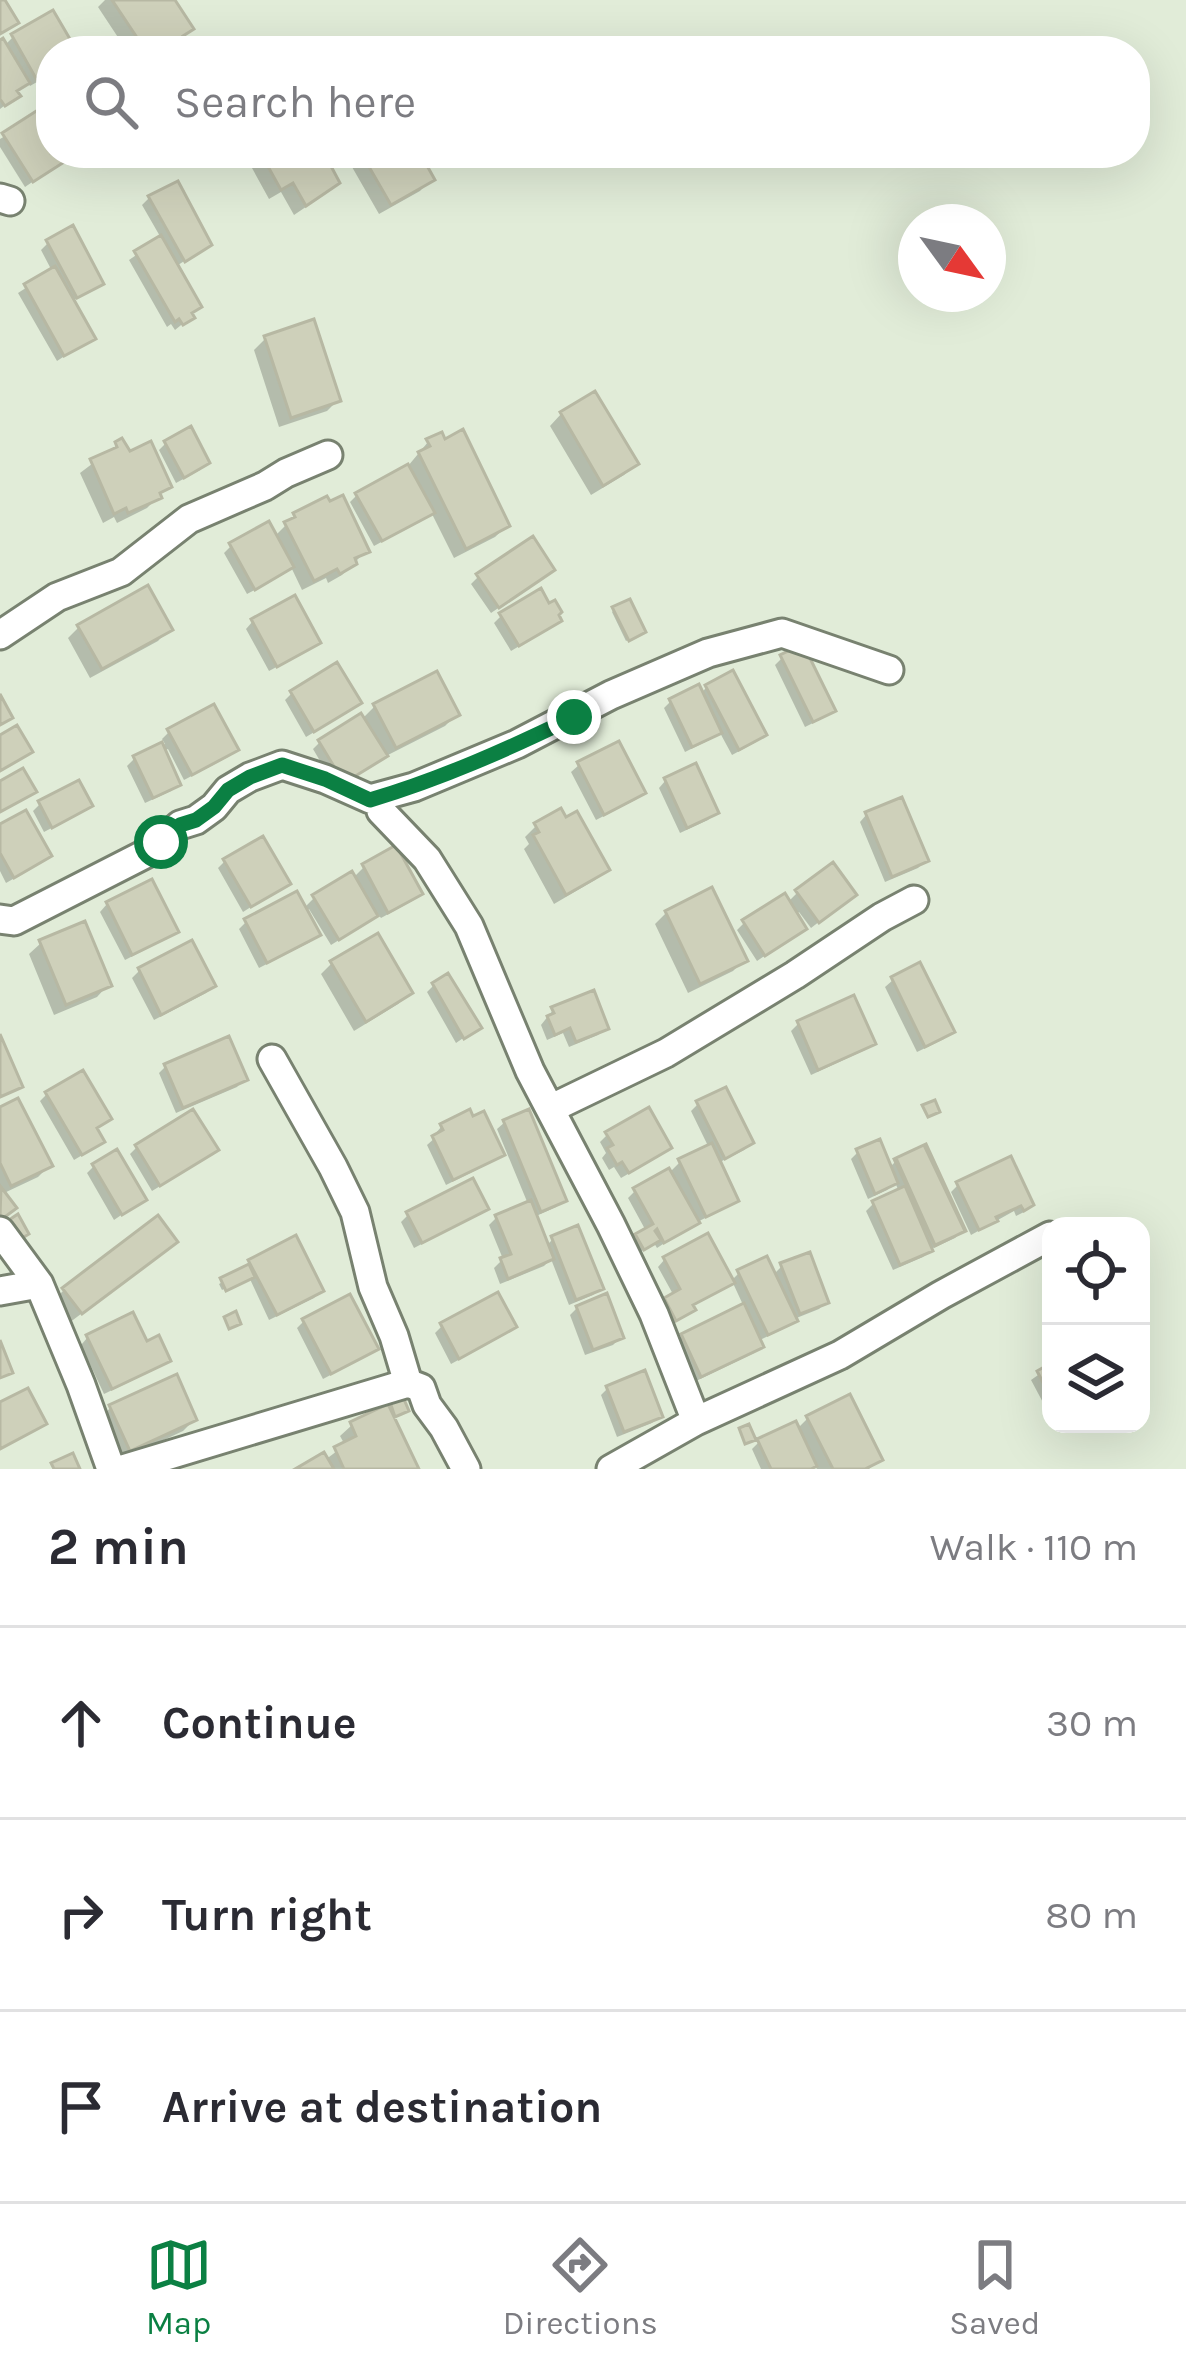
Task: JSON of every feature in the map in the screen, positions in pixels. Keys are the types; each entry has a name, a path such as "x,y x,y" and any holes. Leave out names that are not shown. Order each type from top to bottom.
{"street":[{"path":"0,635 57,597 121,572 189,519 328,455"},
{"path":"0,919 14,921 151,851 180,825 214,807 228,790 282,765 370,800 517,744 611,695 708,653 782,632 889,670"},
{"path":"381,812 427,860 469,926 530,1071 654,1314 696,1421"},
{"path":"550,1109 666,1053 914,900"},
{"path":"272,1059 355,1211 373,1287 408,1383"},
{"path":"0,1231 39,1284 111,1469"},
{"path":"611,1469 696,1421 840,1355 1042,1240"},
{"path":"0,1292 39,1284"},
{"path":"123,1469 408,1383 421,1388 466,1469"}],"building":[{"path":"0,0 5,0 19,23 0,34"},
{"path":"112,0 175,0 194,29 183,36 136,36"},
{"path":"53,10 68,36 36,36 36,78 11,34"},
{"path":"3,38 30,83 5,106 0,99"},
{"path":"36,111 36,168 55,168 33,182 2,133"},
{"path":"269,168 332,168 340,183 306,206 293,183 281,190"},
{"path":"370,168 428,168 435,180 391,205"},
{"path":"178,181 212,245 185,262 148,196"},
{"path":"73,225 104,284 77,298 46,240"},
{"path":"161,235 202,307 183,325 179,319 175,322 134,251"},
{"path":"55,266 96,339 64,356 24,284"},
{"path":"314,319 341,401 291,418 264,336"},
{"path":"595,391 639,464 603,486 560,412"},
{"path":"191,426 210,463 184,478 164,441"},
{"path":"463,429 510,526 466,549 418,452 430,446 426,439 442,432 445,439"},
{"path":"122,438 130,451 151,441 172,487 160,493 162,498 114,514 90,459 117,447 115,442"},
{"path":"408,464 435,513 382,541 355,493"},
{"path":"343,495 370,552 355,558 357,564 340,574 337,569 314,581 284,522 327,496 330,501"},
{"path":"269,521 294,567 255,590 229,543"},
{"path":"533,536 555,570 499,608 476,574"},
{"path":"148,585 173,630 102,669 77,625"},
{"path":"541,588 549,603 555,600 562,621 519,646 499,613"},
{"path":"295,595 321,643 277,667 251,619"},
{"path":"630,599 646,632 629,641 612,607"},
{"path":"803,644 836,711 813,722 780,655"},
{"path":"337,662 362,703 314,732 290,691"},
{"path":"733,670 767,735 739,750 705,685"},
{"path":"437,671 460,715 396,748 373,704"},
{"path":"699,684 722,733 692,747 669,699"},
{"path":"0,694 13,718 0,725"},
{"path":"214,704 239,750 192,775 167,729"},
{"path":"361,713 388,756 344,783 318,740"},
{"path":"17,725 33,752 0,771 0,735"},
{"path":"619,741 646,793 604,815 577,762"},
{"path":"162,742 181,785 153,798 133,756"},
{"path":"696,763 719,813 687,828 664,778"},
{"path":"23,768 37,792 0,812 0,781"},
{"path":"79,780 93,806 52,828 38,801"},
{"path":"902,797 929,861 892,877 865,812"},
{"path":"561,808 566,817 577,811 610,870 566,895 533,835 539,832 534,823"},
{"path":"26,810 52,856 14,878 0,853 0,824"},
{"path":"263,836 291,884 251,907 223,859"},
{"path":"396,845 423,894 388,913 362,864"},
{"path":"833,862 857,895 819,923 795,890"},
{"path":"352,871 378,916 339,940 312,895"},
{"path":"152,879 179,932 132,955 106,902"},
{"path":"712,887 748,961 700,984 665,911"},
{"path":"297,891 321,935 267,963 244,919"},
{"path":"785,893 807,929 765,956 742,920"},
{"path":"85,921 112,986 66,1005 39,940"},
{"path":"378,933 413,993 366,1022 330,961"},
{"path":"192,940 216,986 161,1015 138,968"},
{"path":"920,962 955,1032 925,1047 891,977"},
{"path":"448,973 482,1028 464,1039 432,983"},
{"path":"594,990 609,1029 576,1042 570,1028 555,1035 547,1016 554,1013 551,1007"},
{"path":"854,995 876,1044 818,1070 797,1021"},
{"path":"0,1034 23,1087 0,1097"},
{"path":"229,1036 248,1080 183,1108 164,1064"},
{"path":"83,1070 112,1119 97,1128 105,1142 82,1155 45,1092"},
{"path":"726,1087 754,1143 725,1159 696,1101"},
{"path":"18,1098 53,1166 11,1186 0,1163 0,1107"},
{"path":"935,1100 940,1112 928,1117 922,1105"},
{"path":"649,1107 672,1148 629,1173 622,1162 617,1165 607,1148 613,1145 605,1132"},
{"path":"193,1109 219,1150 160,1186 135,1145"},
{"path":"470,1109 473,1116 484,1111 505,1155 453,1180 432,1136 443,1130 440,1124"},
{"path":"529,1109 567,1201 541,1212 503,1120"},
{"path":"880,1139 898,1183 875,1194 856,1149"},
{"path":"712,1143 739,1201 706,1217 678,1159"},
{"path":"926,1144 966,1231 935,1245 896,1158"},
{"path":"924,1145 965,1231 935,1246 894,1159"},
{"path":"117,1149 147,1200 122,1215 92,1164"},
{"path":"1011,1156 1034,1205 996,1217 998,1221 979,1230 956,1182"},
{"path":"669,1168 700,1223 664,1243 657,1229 661,1240 644,1250 635,1234 653,1224 633,1188"},
{"path":"473,1178 489,1209 422,1243 406,1212"},
{"path":"905,1186 933,1251 900,1265 872,1201"},
{"path":"1,1187 17,1208 2,1219 0,1217"},
{"path":"531,1200 554,1259 508,1279 500,1258 511,1254 495,1215"},
{"path":"18,1214 29,1234 14,1243 3,1224"},
{"path":"158,1215 178,1242 82,1314 62,1288"},
{"path":"578,1225 604,1289 576,1300 551,1236"},
{"path":"708,1233 735,1283 693,1305 696,1310 676,1321 664,1298 680,1289 663,1257"},
{"path":"296,1235 324,1291 277,1315 248,1260"},
{"path":"810,1252 829,1303 800,1314 780,1263"},
{"path":"767,1256 798,1321 768,1335 737,1270"},
{"path":"249,1264 255,1277 226,1291 220,1278"},
{"path":"498,1292 517,1327 459,1359 440,1323"},
{"path":"607,1293 624,1338 593,1350 576,1306"},
{"path":"350,1294 379,1349 331,1374 302,1319"},
{"path":"744,1303 764,1347 701,1377 681,1334"},
{"path":"236,1311 241,1324 229,1329 224,1317"},
{"path":"133,1312 147,1341 159,1335 171,1361 112,1389 86,1335"},
{"path":"0,1340 13,1373 0,1378"},
{"path":"645,1370 663,1417 624,1432 606,1386"},
{"path":"177,1374 197,1420 130,1451 109,1405"},
{"path":"28,1388 47,1424 0,1449 0,1402"},
{"path":"850,1394 883,1460 865,1469 833,1469 806,1416"},
{"path":"403,1397 409,1411 395,1417 390,1402"},
{"path":"388,1404 419,1469 344,1469 334,1447 356,1436 350,1422"},
{"path":"796,1421 817,1466 771,1469 757,1439"},
{"path":"749,1424 756,1440 745,1444 739,1428"},
{"path":"324,1452 334,1469 295,1469"},
{"path":"73,1453 80,1469 54,1469 51,1463"}],"route":[{"path":"161,842 180,825 214,807 228,790 282,765 370,800 414,787 574,717"}]}
